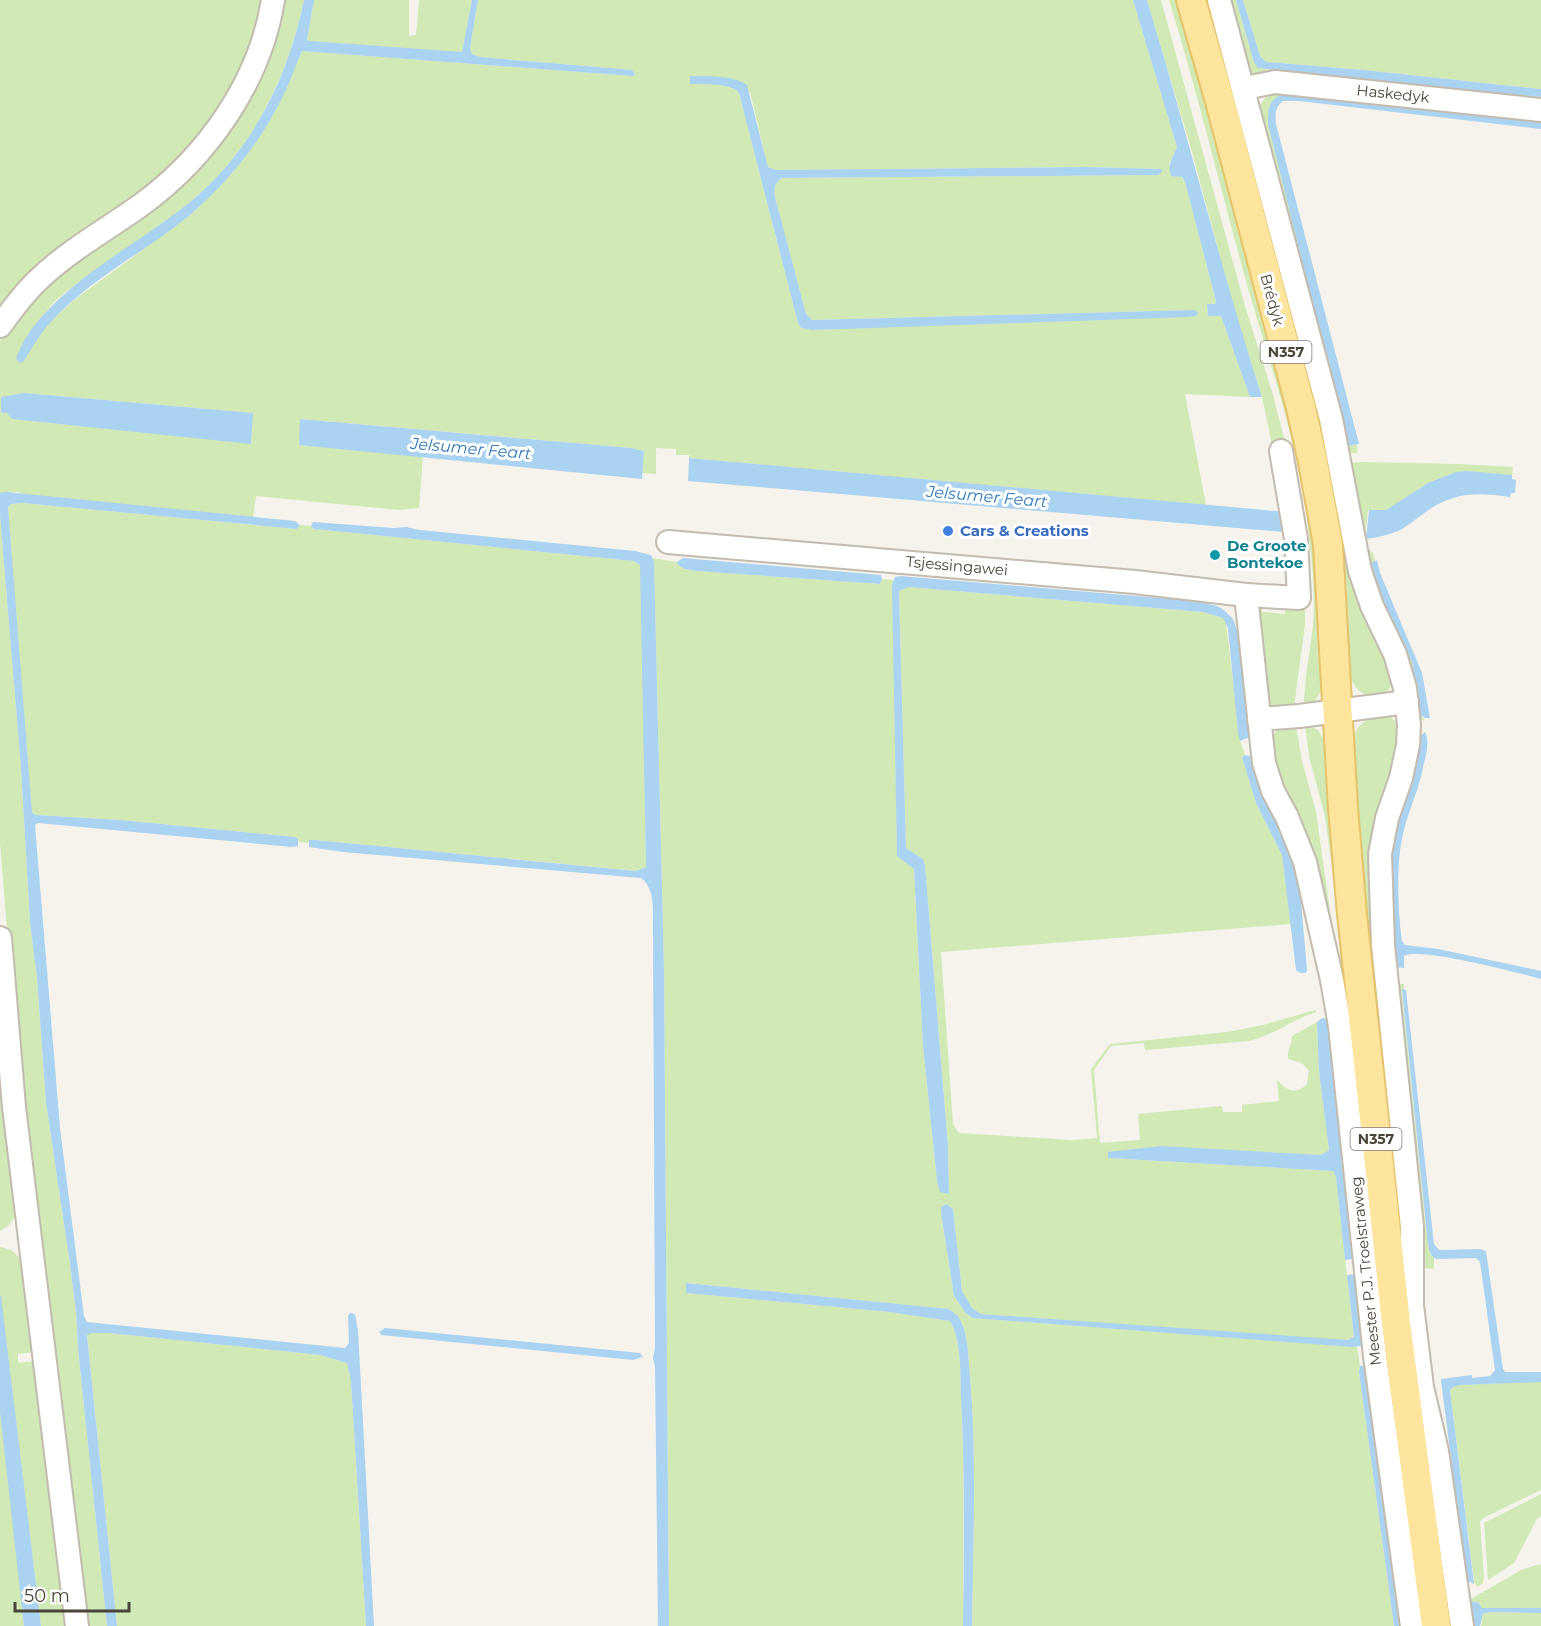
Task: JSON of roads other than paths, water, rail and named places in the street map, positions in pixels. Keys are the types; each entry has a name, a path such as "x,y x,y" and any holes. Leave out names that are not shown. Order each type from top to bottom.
{"main road":[{"name":"Brédyk","path":"1191,0 1220,100 1312,457 1328,544 1338,711"},
{"name":"Meester P.J. Troelstraweg","path":"1338,711 1352,914 1380,1182 1397,1335 1436,1626"}],"street":[{"path":"0,326 38,280 166,184 211,137 245,84 266,33 273,0"},
{"name":"Brédyk","path":"1220,0 1331,418 1360,572 1372,606 1395,654 1407,702"},
{"name":"Haskedyk","path":"1245,88 1275,82 1541,110"},
{"name":"Tsjessingawei","path":"668,542 1299,598 1299,568 1281,451"},
{"path":"1246,595 1259,719 1407,702 1409,724 1405,761 1387,818 1380,854 1383,945 1412,1227 1412,1305 1421,1379 1437,1451 1462,1626"},
{"name":"Meester P.J. Troelstraweg","path":"1259,719 1268,779 1300,845 1305,862 1340,1026 1375,1356 1412,1626"},
{"path":"0,938 14,1107 76,1626"}],"water":[{"path":"304,0 314,0 307,40 310,41 462,52 472,0 478,0 470,48 472,54 480,57 632,70 635,74 633,76 302,51 282,98 266,127 226,180 190,215 81,293 45,329 23,362 19,363 16,358 24,342 49,309 101,265 201,193 243,145 260,119 287,62"},
{"path":"1133,0 1147,0 1262,397 1250,397 1221,316 1208,316 1207,304 1215,304 1216,301 1185,182 1182,177 1171,176 1170,165 1177,147"},
{"path":"1236,0 1243,0 1260,56 1266,62 1541,89 1541,97 1258,68 1254,62"},
{"path":"690,76 727,78 747,85 768,167 776,170 1087,167 1162,169 1158,175 782,178 775,186 775,197 806,314 812,320 1195,310 1198,313 1196,316 1188,317 812,330 801,328 739,93 730,87 690,84"},
{"path":"1291,93 1541,121 1541,129 1299,101 1283,101 1278,106 1276,124 1359,444 1348,446 1331,369 1268,124 1270,106 1274,99"},
{"path":"24,393 253,413 251,444 12,419 7,413 1,413 1,397"},
{"name":"Jelsumer Feart","path":"300,419 631,448 644,451 642,479 299,445"},
{"name":"Jelsumer Feart","path":"689,458 1287,512 1285,532 688,481"},
{"path":"1456,472 1512,475 1512,479 1516,480 1515,493 1511,493 1510,497 1472,494 1450,499 1431,508 1398,531 1366,539 1369,510 1386,510 1428,483"},
{"path":"0,493 295,521 300,525 297,529 23,503 11,504 8,507 32,812 35,815 120,820 298,839 298,846 292,847 38,823 35,825 60,1128 84,1316 87,1322 345,1348 349,1343 348,1316 350,1313 355,1314 358,1330 374,1626 366,1626 351,1381 347,1363 320,1355 91,1333 87,1335 117,1626 107,1626 76,1312 46,1103 37,978 30,922 21,768 0,515"},
{"path":"313,522 406,527 635,551 651,555 654,562 664,970 669,1626 658,1626 655,1367 653,1358 655,1348 653,912 649,889 641,878 343,852 309,847 309,840 315,840 636,871 646,867 640,565 634,561 314,529 311,526"},
{"path":"683,558 881,575 882,579 880,584 696,571 678,565 677,562"},
{"path":"1377,560 1380,573 1422,673 1430,718 1421,715 1412,662 1388,613 1371,563"},
{"path":"895,577 1195,601 1217,606 1233,619 1238,633 1250,737 1240,741 1238,733 1228,628 1223,618 1203,612 908,587 899,591 906,848 923,859 925,865 948,1146 949,1194 940,1192 937,1181 923,1046 914,869 897,856 892,585"},
{"path":"1425,732 1427,747 1420,781 1400,850 1398,890 1402,941 1405,945 1438,949 1541,971 1541,979 1429,955 1404,956 1404,968 1398,967 1392,925 1393,846 1416,766 1419,737"},
{"path":"1250,756 1253,760 1291,852 1300,891 1306,973 1296,970 1282,855 1256,803 1242,757"},
{"path":"1402,989 1406,990 1434,1244 1439,1250 1480,1249 1486,1251 1503,1369 1505,1372 1541,1372 1541,1382 1460,1385 1450,1390 1474,1584 1468,1581 1465,1565 1441,1379 1472,1375 1472,1378 1490,1376 1495,1370 1480,1262 1476,1258 1436,1259 1431,1255 1428,1245"},
{"path":"1322,1018 1327,1019 1330,1023 1341,1156 1353,1259 1345,1260 1336,1177 1333,1171 1108,1158 1108,1152 1161,1146 1321,1155 1329,1150 1319,1072 1317,1022"},
{"path":"947,1204 953,1209 962,1291 972,1308 981,1314 1348,1340 1354,1337 1347,1275 1356,1274 1364,1341 1361,1346 1352,1347 973,1318 965,1312 954,1296 941,1213 941,1207"},
{"path":"686,1283 949,1309 958,1316 967,1342 972,1408 974,1501 972,1626 963,1626 964,1483 960,1368 957,1338 950,1321 890,1312 686,1293"},
{"path":"0,1296 41,1626 24,1626 0,1412"},
{"path":"385,1328 640,1353 643,1357 633,1360 381,1335 379,1332"},
{"path":"1366,1365 1404,1626 1394,1626 1359,1372 1360,1366"},
{"path":"1471,1602 1478,1602 1482,1608 1541,1608 1541,1613 1489,1612 1483,1614 1480,1626 1473,1626"}],"place":[{"name":"Cars & Creations","path":"948,531"},
{"name":"De Groote Bontekoe","path":"1215,555"}]}
